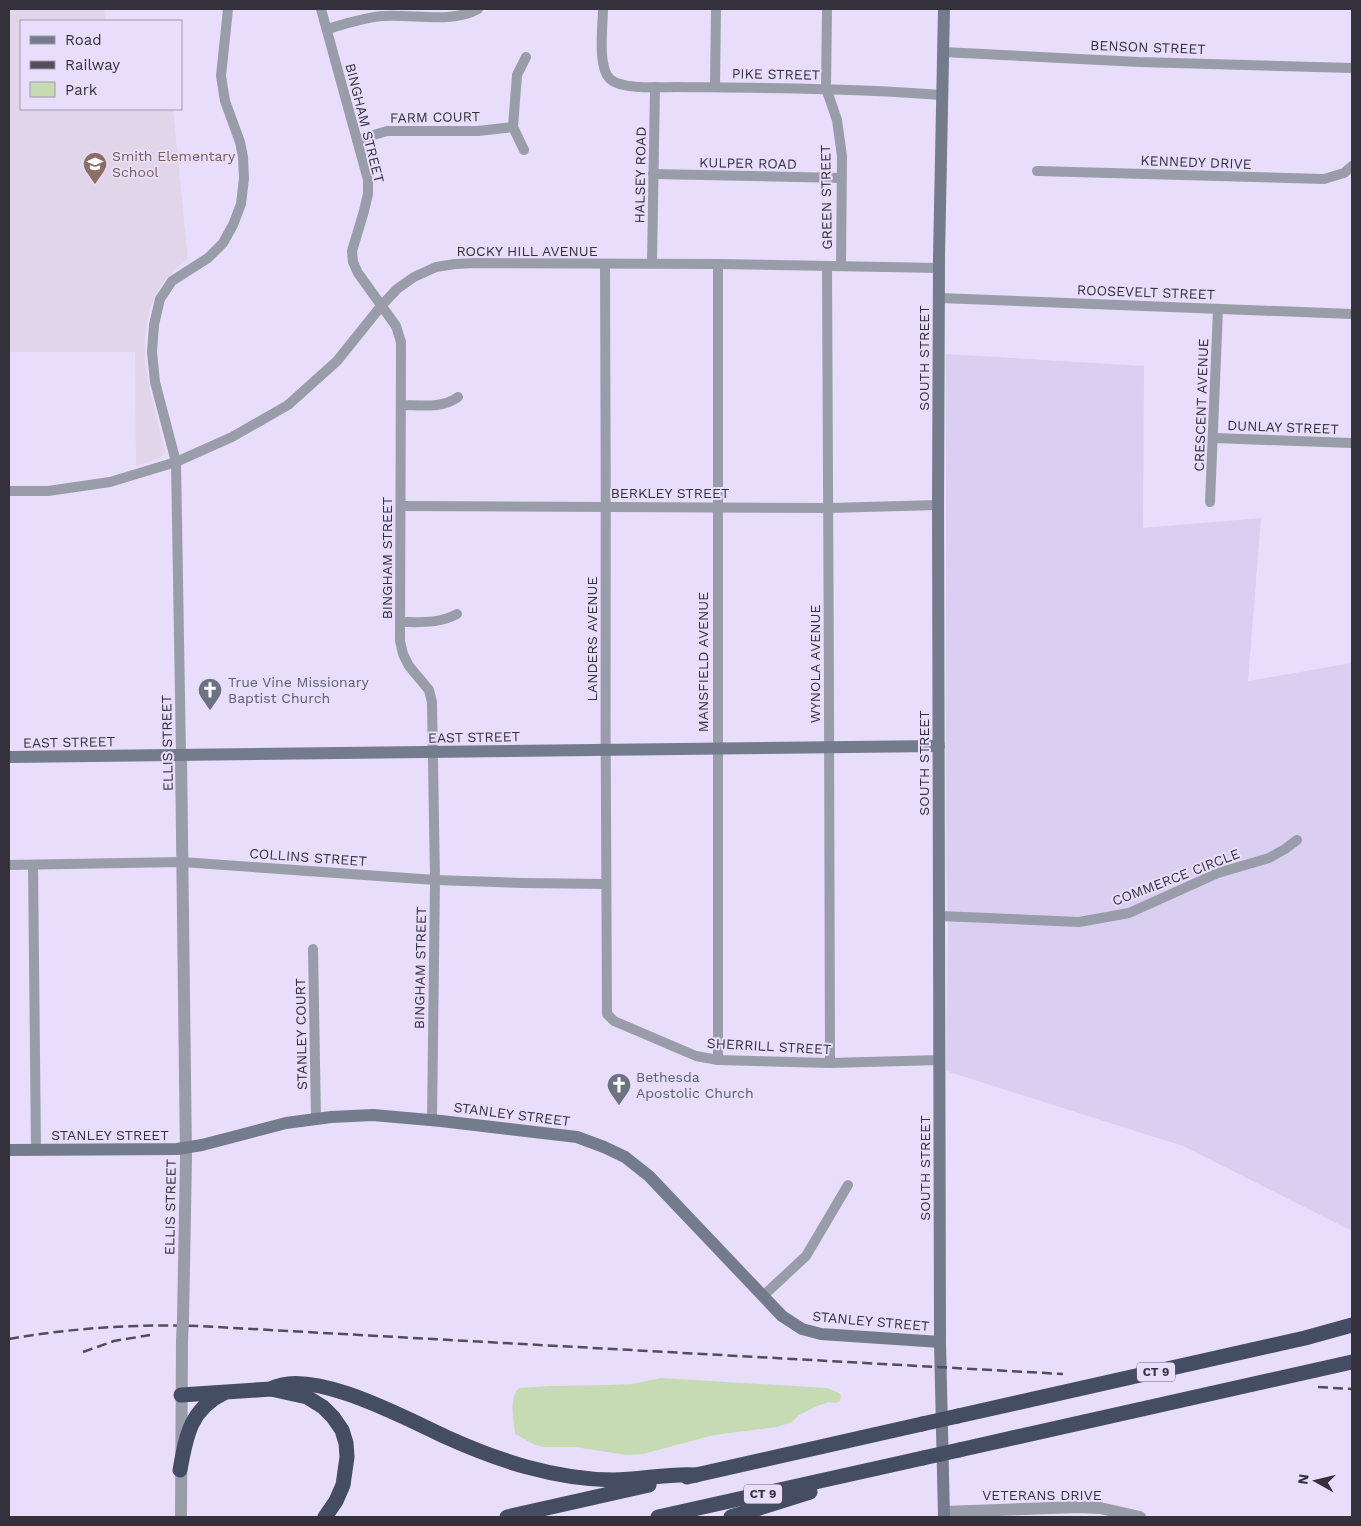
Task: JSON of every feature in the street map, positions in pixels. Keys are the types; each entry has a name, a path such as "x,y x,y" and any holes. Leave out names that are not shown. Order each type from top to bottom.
{"highway":[{"name":"CT 9","path":"507,1517 1305,1338 1352,1325"},
{"name":"CT 9","path":"658,1517 1352,1362"},
{"path":"272,1389 281,1384 291,1383 318,1386 343,1392 486,1454 544,1472 601,1479 696,1475"},
{"path":"182,1395 272,1389 301,1395 317,1403 333,1417 343,1434 348,1457 344,1480 336,1501 326,1517"},
{"path":"180,1470 194,1417 209,1402 229,1392"},
{"path":"731,1517 839,1484 867,1470"}],"main road":[{"name":"SOUTH STREET","path":"944,9 939,268 938,505 940,1342 944,1514"},
{"name":"EAST STREET","path":"9,757 939,746"},
{"name":"STANLEY STREET","path":"9,1150 162,1150 186,1148 270,1127 316,1118 373,1115 570,1136 613,1150 633,1162 788,1320 802,1329 812,1332 940,1342"}],"street":[{"name":"ELLIS STREET","path":"181,1517 180,1470 186,1148 182,755 176,462 155,382 152,352 154,325 160,298 172,281 208,258 223,243 233,225 241,204 244,178 243,157 240,142 225,101 221,76 228,9"},
{"name":"BINGHAM STREET","path":"321,9 368,180 368,194 352,251 353,262 358,273 396,326 401,342 400,641 403,654 409,666 429,690 431,696 435,880 432,1120"},
{"path":"328,29 368,17 452,17 467,14 478,9"},
{"name":"PIKE STREET","path":"603,9 602,57 604,70 610,79 622,85 715,88 826,88 942,95"},
{"path":"715,88 716,9"},
{"name":"GREEN STREET","path":"827,9 826,88 837,120 842,156 841,266"},
{"name":"BENSON STREET","path":"943,52 1140,62 1352,68"},
{"path":"524,150 514,127 517,75 526,57"},
{"name":"HALSEY ROAD","path":"652,263 655,87"},
{"name":"FARM COURT","path":"357,140 387,131 478,131 514,127"},
{"name":"KENNEDY DRIVE","path":"1037,172 1324,179 1344,173 1352,166"},
{"name":"KULPER ROAD","path":"653,174 841,178"},
{"name":"ROCKY HILL AVENUE","path":"9,490 48,491 110,482 176,462 232,437 288,405 337,361 397,289 414,277 436,268 455,264 652,263 939,268"},
{"name":"LANDERS AVENUE","path":"605,264 608,1014"},
{"name":"MANSFIELD AVENUE","path":"718,264 718,1060"},
{"name":"WYNOLA AVENUE","path":"827,266 830,1063"},
{"name":"ROOSEVELT STREET","path":"939,298 1352,314"},
{"name":"CRESCENT AVENUE","path":"1210,502 1218,309"},
{"path":"401,405 440,405 458,397"},
{"name":"DUNLAY STREET","path":"1213,438 1352,443"},
{"name":"BERKLEY STREET","path":"401,506 829,508 938,505"},
{"path":"400,622 447,620 457,614"},
{"name":"COMMERCE CIRCLE","path":"940,916 1079,922 1129,912 1218,873 1269,858 1296,840"},
{"name":"COLLINS STREET","path":"9,865 182,862 435,880 606,884"},
{"path":"33,865 36,1150"},
{"name":"STANLEY COURT","path":"314,949 316,1118"},
{"name":"SHERRILL STREET","path":"608,1014 614,1021 696,1056 718,1060 830,1063 940,1060"},
{"path":"764,1296 806,1256 848,1185"},
{"name":"VETERANS DRIVE","path":"944,1514 1078,1507 1100,1508 1140,1517"}],"shaded area":[{"name":"Smith Elementary School","path":"9,9 104,9 105,20 20,20 20,110 173,110 188,260 177,267 160,286 149,310 145,337 145,364 165,452 160,458 136,466 135,352 9,352"},
{"path":"946,354 1144,366 1143,528 1261,518 1248,681 1352,663 1352,1231 1183,1146 946,1071 948,927 946,866"}],"green space":[{"path":"661,1378 827,1388 841,1395 840,1401 835,1403 829,1402 815,1407 799,1415 792,1422 777,1427 714,1435 643,1454 626,1455 575,1447 544,1447 535,1445 515,1434 513,1404 519,1388 632,1384"}],"railway":[{"path":"9,1339 103,1328 198,1326 1063,1374"},
{"path":"83,1352 114,1341 150,1335"},
{"path":"1318,1387 1352,1389"}],"place":[{"name":"Smith Elementary School","path":"95,185"},
{"name":"True Vine Missionary Baptist Church","path":"210,711"},
{"name":"Bethesda Apostolic Church","path":"619,1106"}]}
